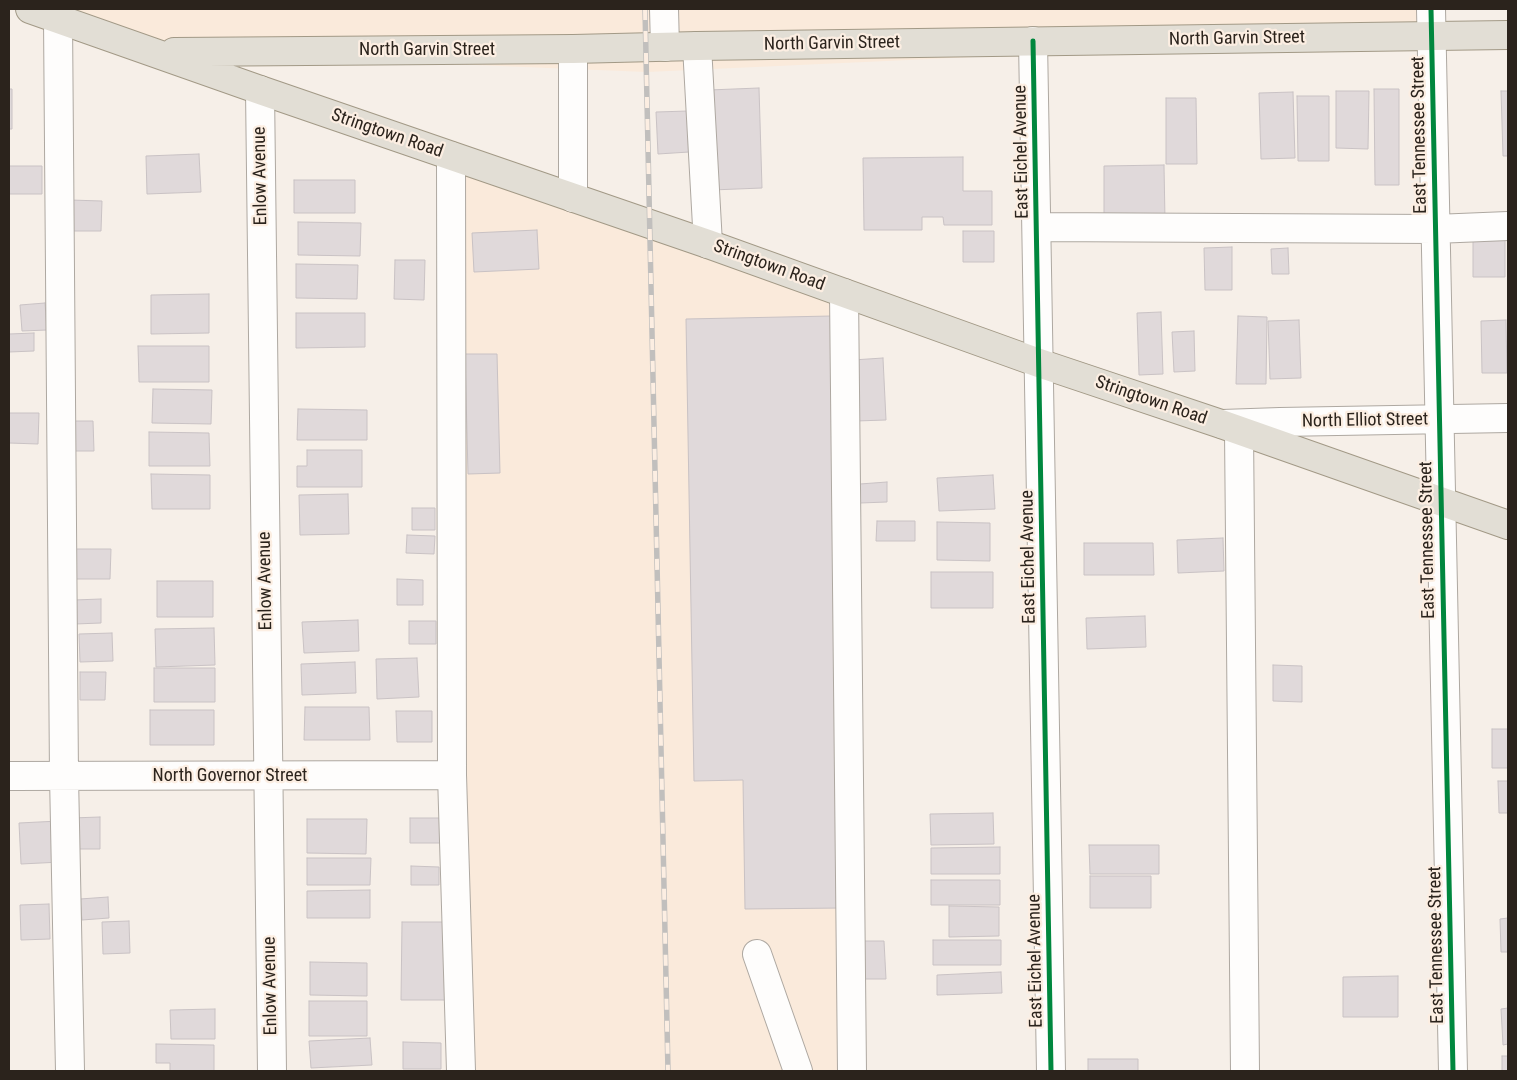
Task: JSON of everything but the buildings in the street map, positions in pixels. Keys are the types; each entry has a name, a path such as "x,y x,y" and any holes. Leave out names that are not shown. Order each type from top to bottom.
{"main road":[{"name":"Stringtown Road","path":"30,9 708,244 1039,364 1508,525"},
{"name":"North Garvin Street","path":"155,52 572,49 1508,35"}],"street":[{"path":"664,9 666,47"},
{"name":"East Tennessee Street","path":"1431,9 1453,1071"},
{"path":"58,18 64,776 70,1071"},
{"name":"East Eichel Avenue","path":"1033,41 1051,1071"},
{"path":"697,46 708,244"},
{"path":"572,49 573,198"},
{"name":"Enlow Avenue","path":"260,90 272,1071"},
{"path":"451,156 452,775 461,1071"},
{"path":"1037,227 1436,229 1508,226"},
{"path":"844,293 852,1071"},
{"name":"North Elliot Street","path":"1230,428 1290,422 1508,418"},
{"path":"1230,428 1245,1071"},
{"name":"North Governor Street","path":"9,776 452,775"},
{"path":"756,954 798,1071"}],"shaded area":[{"path":"30,9 1431,9 1431,36 647,72 155,52"},
{"path":"451,156 844,293 852,1071 463,1071"}],"railway":[{"path":"645,9 668,1071"}],"cycle path":[{"path":"1431,9 1453,1071"},
{"path":"1033,41 1051,1071"}]}
